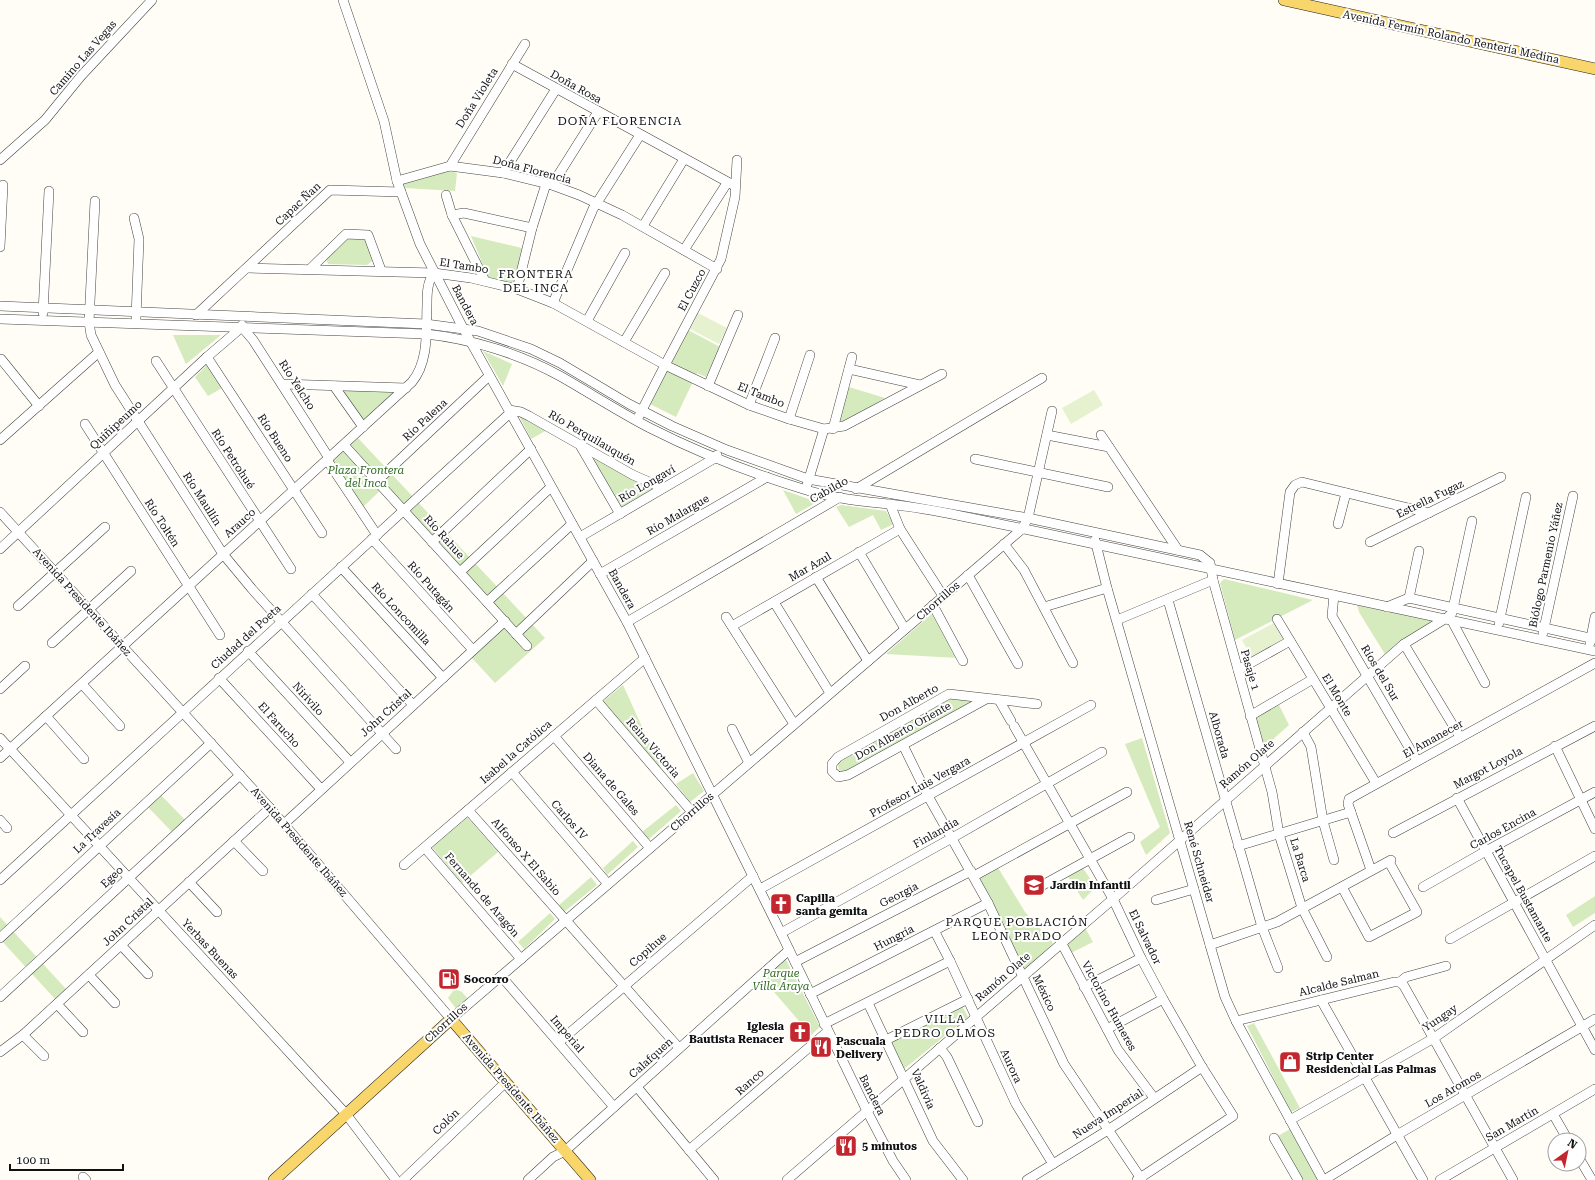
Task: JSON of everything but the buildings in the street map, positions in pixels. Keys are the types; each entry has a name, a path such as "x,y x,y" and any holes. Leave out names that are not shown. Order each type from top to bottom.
{"main road":[{"name":"Avenida Fermín Rolando Rentería Medina","path":"1284,0 1595,69"},
{"name":"Avenida Presidente Ibáñez","path":"452,1019 590,1180"},
{"name":"Chorrillos","path":"277,1179 346,1114 452,1019"}],"street":[{"name":"Camino Las Vegas","path":"0,160 45,120 85,71 152,0"},
{"name":"Bandera","path":"343,0 384,120 397,181 416,235 434,273 489,376 627,622 760,889 867,1111 893,1161 906,1180"},
{"name":"Doña Violeta","path":"450,166 525,44"},
{"name":"Doña Rosa","path":"512,64 731,184"},
{"path":"503,174 556,89"},
{"path":"517,289 532,228 549,185 598,112"},
{"path":"553,303 584,226 640,135"},
{"path":"643,226 684,159"},
{"name":"El Cuzco","path":"637,421 665,365 717,269 724,249 735,197 731,184 737,160"},
{"name":"Doña Florencia","path":"397,181 450,166 503,174 549,185 598,203 643,226 717,269"},
{"path":"684,250 731,184"},
{"path":"0,247 3,186"},
{"name":"Capac Ñan","path":"247,268 330,190 401,192"},
{"path":"43,320 49,191"},
{"path":"446,195 452,215 484,281"},
{"name":"Río Maullín","path":"95,201 89,322 92,335 115,385 223,554 281,622 396,749"},
{"path":"452,215 464,213 532,228"},
{"path":"134,218 139,239 136,324"},
{"path":"310,269 346,234 368,235 381,270"},
{"path":"588,321 625,253"},
{"path":"196,314 247,268"},
{"name":"El Tambo","path":"247,268 381,270 434,273 484,281 517,289 553,303 588,321 665,365 749,405 789,419 824,429 833,429"},
{"name":"Arauco","path":"0,758 344,445 417,376 421,368 426,334 427,290 434,273"},
{"path":"624,342 665,273"},
{"path":"0,306 426,324 463,328 504,339 546,356 642,411 721,448 808,479 1028,518 1178,550 1203,556 1210,563 1212,570"},
{"path":"708,386 738,315"},
{"path":"242,316 242,328"},
{"path":"0,319 426,334 471,342 520,358 547,370 637,421 715,458 805,490 839,498 924,509 1022,529 1592,651 1595,617"},
{"name":"Quiñipeumo","path":"0,549 207,357 242,328"},
{"name":"Río Yelcho","path":"242,328 253,340 282,384 374,537"},
{"path":"749,405 775,338"},
{"path":"1,436 39,406 100,352"},
{"path":"789,419 810,355"},
{"name":"Río Bueno","path":"207,357 322,533"},
{"path":"833,429 852,357"},
{"path":"1,358 39,406"},
{"name":"Río Petrohué","path":"156,362 290,569"},
{"path":"849,369 920,385"},
{"path":"833,429 844,426 942,374"},
{"name":"Río Palena","path":"377,481 489,376"},
{"name":"Cabildo","path":"627,622 1042,378"},
{"path":"282,384 406,388"},
{"path":"334,386 363,427"},
{"name":"Chorrillos","path":"452,1019 1022,529 1028,518 1052,411"},
{"name":"Río Perquilauquén","path":"510,412 521,412 530,416 633,475 664,488"},
{"name":"Ciudad del Poeta","path":"0,880 510,412"},
{"name":"Río Toltén","path":"85,424 220,635"},
{"path":"805,490 824,429"},
{"path":"1047,435 1109,447"},
{"path":"1101,435 1178,550"},
{"name":"Río Rahue","path":"344,445 527,646"},
{"path":"580,446 620,514"},
{"name":"Río Longaví","path":"580,538 715,458 721,448"},
{"path":"432,542 531,449"},
{"path":"975,459 1108,487"},
{"name":"Río Malargue","path":"600,574 767,477"},
{"name":"Estrella Fugaz","path":"1370,542 1501,477"},
{"path":"1278,584 1290,492 1295,485 1302,482 1429,513"},
{"path":"460,572 552,487"},
{"path":"1338,524 1346,493"},
{"name":"Biólogo Parmenio Yáñez","path":"1542,640 1573,496"},
{"path":"1497,630 1526,497"},
{"path":"890,504 900,529 943,596"},
{"name":"Avenida Presidente Ibáñez","path":"0,512 270,808 452,1019"},
{"path":"1453,608 1472,522"},
{"path":"487,602 572,524"},
{"path":"18,606 105,527"},
{"name":"Mar Azul","path":"732,626 900,529"},
{"name":"René Schneider","path":"1093,533 1107,588 1225,997 1236,1021 1324,1180"},
{"name":"Río Putagán","path":"374,537 473,650"},
{"path":"1004,544 1024,570 1073,663"},
{"path":"1414,613 1413,599 1419,551"},
{"path":"859,552 905,629"},
{"path":"516,634 593,561"},
{"name":"Río Loncomilla","path":"341,567 443,678"},
{"name":"Pasaje 1","path":"1212,570 1213,580 1264,765"},
{"path":"52,642 131,571"},
{"path":"968,575 1018,664"},
{"path":"816,577 868,660"},
{"path":"1117,620 1213,580"},
{"path":"1044,607 1107,588"},
{"path":"312,594 413,705"},
{"name":"Ríos del Sur","path":"1334,595 1332,616 1417,761"},
{"path":"1387,607 1413,599 1593,638"},
{"name":"Alborada","path":"1168,600 1224,800 1262,928 1278,968"},
{"path":"774,602 830,693"},
{"path":"933,605 963,661"},
{"name":"Ramón Olate","path":"787,1180 1061,942 1113,899 1224,800 1404,644 1448,620 1453,608"},
{"path":"726,617 794,724"},
{"name":"El Monte","path":"1277,619 1376,783"},
{"path":"1448,620 1485,683"},
{"name":"John Cristal","path":"284,824 505,621"},
{"path":"1238,670 1290,641"},
{"path":"1404,644 1460,738"},
{"name":"Nirivilo","path":"248,651 350,762"},
{"name":"Isabel la Católica","path":"404,866 645,658"},
{"name":"El Amanecer","path":"1351,812 1348,801 1349,799 1595,664"},
{"path":"0,689 25,666"},
{"name":"El Farucho","path":"219,678 321,789"},
{"path":"1250,716 1313,679"},
{"path":"82,684 120,726"},
{"name":"Don Alberto","path":"832,771 832,764 838,757 949,694 1037,704"},
{"name":"Don Alberto Oriente","path":"832,771 838,777 848,776 986,699"},
{"name":"Reina Victoria","path":"596,700 692,812"},
{"name":"El Salvador","path":"999,700 1113,899 1141,958 1163,999 1202,1067 1233,1116 1140,1179"},
{"name":"Profesor Luis Vergara","path":"760,889 1024,744 1091,705"},
{"path":"46,716 84,759"},
{"name":"Margot Loyola","path":"1393,833 1595,726"},
{"path":"732,729 749,763"},
{"path":"1303,732 1311,747 1323,821 1334,860"},
{"name":"Diana de Gales","path":"554,736 650,848"},
{"name":"Yerbas Buenas","path":"0,738 346,1114 396,1180"},
{"name":"La Travesía","path":"0,938 211,743"},
{"name":"México","path":"903,745 928,796 988,903 1064,1064 1140,1179"},
{"path":"1555,746 1595,829"},
{"name":"Finlandia","path":"781,933 952,838 1102,752"},
{"name":"La Barca","path":"1264,765 1272,792 1279,834 1302,908 1327,957"},
{"name":"Carlos IV","path":"512,772 608,884"},
{"name":"Egeo","path":"0,997 240,775"},
{"name":"Georgia","path":"795,962 973,874 1127,792"},
{"name":"Carlos Encina","path":"1423,888 1486,851 1595,792"},
{"name":"Tucapel Bustamante","path":"1457,798 1595,1050"},
{"name":"John Cristal","path":"0,1052 24,1035 270,808"},
{"name":"Alfonso X El Sabio","path":"468,810 679,1048"},
{"path":"1238,846 1351,812 1371,870"},
{"path":"0,820 7,828"},
{"path":"1032,891 1130,838"},
{"path":"234,841 263,871"},
{"name":"Fernando de Aragón","path":"425,848 521,959"},
{"path":"1450,939 1595,856"},
{"path":"1210,945 1277,922 1390,861 1417,912 1369,937 1342,887"},
{"name":"Copihue","path":"558,1042 753,876"},
{"path":"189,882 218,912"},
{"path":"1156,900 1194,889"},
{"name":"Hungría","path":"810,994 934,932 988,903"},
{"name":"Yungay","path":"1290,1120 1434,1038 1595,925"},
{"name":"Aurora","path":"934,932 950,961 1016,1104 1052,1164"},
{"name":"Victorino Humeres","path":"1061,942 1118,1050 1154,1098"},
{"path":"121,945 148,974"},
{"name":"Calafquen","path":"528,1180 553,1157 565,1151 789,950"},
{"path":"1084,987 1141,958"},
{"name":"Ranco","path":"689,1150 826,1028 868,1002 950,961"},
{"name":"Alcalde Salman","path":"1236,1021 1394,982 1400,982 1406,977 1446,966"},
{"path":"89,974 115,1003"},
{"name":"Imperial","path":"501,976 614,1107"},
{"path":"1400,982 1404,986 1434,1038 1513,1180"},
{"path":"886,1040 968,999"},
{"path":"1107,1029 1163,999"},
{"path":"1321,1000 1423,1180"},
{"name":"Valdivia","path":"868,1002 933,1140 963,1180"},
{"path":"56,1004 83,1032"},
{"name":"Los Aromos","path":"1324,1180 1397,1135 1595,1020"},
{"path":"24,1035 44,1056"},
{"path":"940,1048 950,1063 978,1122"},
{"name":"Nueva Imperial","path":"1027,1180 1108,1130 1202,1067"},
{"name":"Colón","path":"403,1180 506,1082"},
{"path":"637,1087 714,1180"},
{"name":"San Martín","path":"1440,1180 1595,1089"},
{"path":"1552,1114 1563,1132"},
{"path":"1274,1138 1298,1180"}],"green space":[{"path":"450,171 457,173 455,191 405,188 404,184"},
{"path":"471,236 522,248 514,284 488,277"},
{"path":"365,238 373,260 367,265 328,264 326,258 345,239"},
{"path":"698,313 727,328 719,344 690,329"},
{"path":"688,330 720,347 706,377 697,373 676,417 650,404"},
{"path":"173,335 221,335 186,364"},
{"path":"483,351 512,364 503,386"},
{"path":"207,365 222,388 208,396 195,377"},
{"path":"849,387 885,398 847,421 838,421"},
{"path":"339,388 398,390 363,422"},
{"path":"1094,390 1103,405 1071,424 1062,408"},
{"path":"517,412 549,429 531,439"},
{"name":"Plaza Frontera del Inca","path":"358,438 545,638 495,683 471,657 508,622 385,486 363,507 332,462"},
{"path":"588,454 654,490 620,510"},
{"path":"783,490 817,502 796,514"},
{"path":"841,505 886,511 894,524 881,530 873,515 849,527 836,507"},
{"path":"1224,579 1313,600 1235,640 1220,583"},
{"path":"1357,605 1435,621 1386,656 1359,612"},
{"path":"934,612 958,658 886,654"},
{"path":"1274,623 1283,639 1251,657 1242,640"},
{"path":"623,685 665,777 601,703"},
{"path":"950,697 975,701 845,773 839,770 838,765 840,759"},
{"path":"1278,703 1289,725 1262,749 1253,718"},
{"path":"1142,738 1170,833 1146,855 1140,842 1160,827 1125,744"},
{"path":"693,773 704,791 690,802 676,784"},
{"path":"158,792 188,823 175,835 145,804"},
{"path":"676,805 681,811 649,839 642,832"},
{"path":"466,816 498,852 462,883 431,846"},
{"path":"633,841 638,847 607,875 603,868"},
{"path":"997,866 1025,912 1053,943 1026,971 978,877"},
{"path":"1082,867 1096,887 1083,900 1067,875"},
{"path":"591,877 597,885 564,912 558,906"},
{"path":"1595,896 1595,913 1573,927 1566,915"},
{"path":"550,913 555,919 524,949 518,942"},
{"path":"0,917 66,989 55,999 0,939"},
{"path":"1084,926 1093,942 1071,953 1065,942"},
{"name":"Parque Villa Araya","path":"784,956 820,1027 811,1035 762,978"},
{"path":"457,990 462,992 468,999 457,1010 448,998 453,991"},
{"path":"961,1004 968,1017 904,1069 889,1040"},
{"path":"1254,1023 1300,1108 1291,1112 1247,1026"},
{"path":"1290,1129 1320,1180 1301,1180 1278,1136"}],"place":[{"name":"Jardin Infantil","path":"1034,885"},
{"name":"Capilla santa gemita","path":"781,904"},
{"name":"Socorro","path":"449,979"},
{"name":"Iglesia Bautista Renacer","path":"800,1032"},
{"name":"Pascuala Delivery","path":"821,1047"},
{"name":"Strip Center Residencial Las Palmas","path":"1290,1062"},
{"name":"5 minutos","path":"846,1146"}],"district":[{"name":"DOÑA FLORENCIA","path":"620,121"},
{"name":"FRONTERA DEL INCA","path":"536,281"},
{"name":"PARQUE POBLACIÓN LEON PRADO","path":"1017,929"},
{"name":"VILLA PEDRO OLMOS","path":"945,1026"}]}
